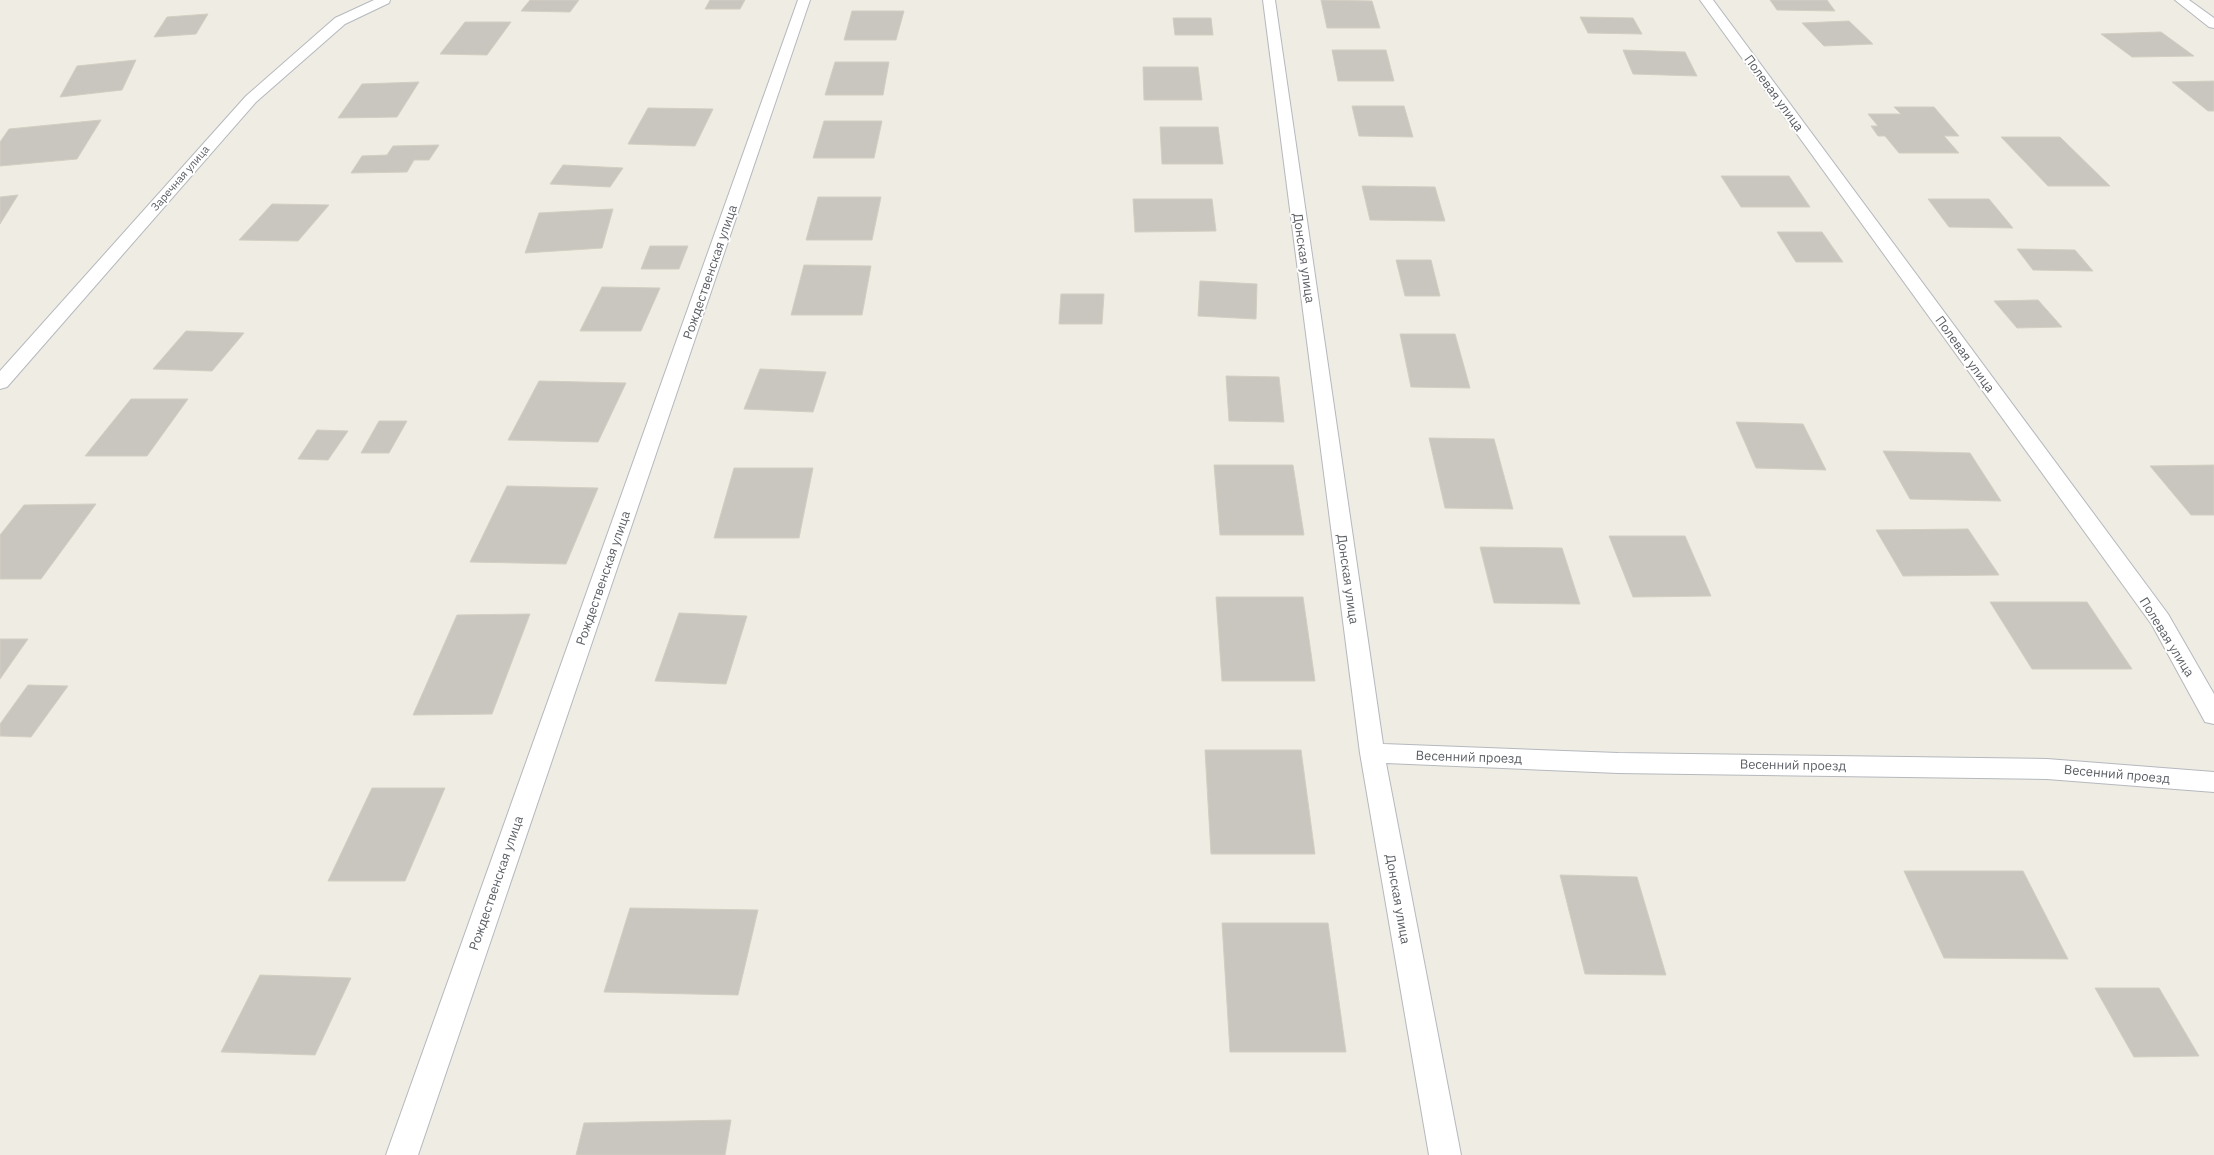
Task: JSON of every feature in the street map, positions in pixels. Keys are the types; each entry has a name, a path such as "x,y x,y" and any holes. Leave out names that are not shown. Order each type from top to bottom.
{"street":[{"name":"Заречная улица","path":"0,383 250,99 340,21 384,0"},
{"name":"Рождественская улица","path":"402,1155 804,0"},
{"name":"Донская улица","path":"1269,0 1372,753 1445,1155"},
{"name":"Полевая улица","path":"1706,0 2160,620 2214,715"},
{"path":"2181,0 2214,24"},
{"name":"Весенний проезд","path":"1372,753 1618,764 2047,768 2214,782"}],"building":[{"path":"530,0 579,0 570,12 521,11"},
{"path":"710,0 745,0 740,9 705,9"},
{"path":"1321,0 1372,1 1380,28 1327,28"},
{"path":"1770,0 1827,0 1835,11 1777,10"},
{"path":"852,11 904,11 896,40 844,40"},
{"path":"208,14 196,34 154,37 167,17"},
{"path":"1580,17 1633,18 1642,34 1588,33"},
{"path":"1173,18 1211,18 1213,35 1175,35"},
{"path":"1849,21 1873,44 1824,46 1802,23"},
{"path":"465,22 511,22 487,55 440,54"},
{"path":"2161,32 2194,56 2132,57 2101,34"},
{"path":"1332,50 1386,50 1394,81 1338,81"},
{"path":"1623,50 1685,52 1697,76 1633,74"},
{"path":"136,60 122,90 60,97 77,66"},
{"path":"835,62 889,62 883,95 825,95"},
{"path":"1143,67 1198,67 1202,100 1144,100"},
{"path":"2214,81 2214,111 2208,111 2172,82"},
{"path":"419,82 397,117 338,118 362,84"},
{"path":"1352,106 1404,106 1413,137 1359,136"},
{"path":"1894,107 1934,107 1959,136 1944,136 1959,153 1899,153 1885,136 1878,136 1871,126 1878,126 1868,114 1901,114"},
{"path":"648,108 713,109 695,146 628,144"},
{"path":"101,120 77,159 0,166 0,142 9,129"},
{"path":"824,121 882,121 874,158 813,158"},
{"path":"1160,127 1218,127 1223,164 1162,164"},
{"path":"2001,137 2060,137 2110,186 2048,186"},
{"path":"439,145 429,160 414,160 407,172 351,173 362,156 387,155 393,146"},
{"path":"563,165 623,168 610,187 550,184"},
{"path":"1721,176 1789,176 1810,207 1741,207"},
{"path":"1362,186 1435,187 1445,221 1370,220"},
{"path":"18,195 0,224 0,197"},
{"path":"818,197 881,197 872,240 806,240"},
{"path":"1133,199 1212,199 1216,231 1135,232"},
{"path":"1928,199 1989,199 2013,228 1949,227"},
{"path":"272,204 329,205 298,241 239,240"},
{"path":"613,209 602,248 525,253 539,213"},
{"path":"1777,232 1822,232 1843,262 1796,262"},
{"path":"650,246 688,246 679,269 641,269"},
{"path":"2017,249 2075,250 2093,271 2033,270"},
{"path":"1396,260 1431,260 1440,296 1405,296"},
{"path":"804,265 871,266 862,315 791,315"},
{"path":"1200,281 1257,284 1256,319 1198,316"},
{"path":"602,287 660,288 641,331 580,331"},
{"path":"1061,294 1104,294 1102,324 1059,324"},
{"path":"2038,300 2062,327 2017,328 1994,301"},
{"path":"186,331 244,333 212,371 153,369"},
{"path":"1400,334 1455,334 1470,388 1411,387"},
{"path":"760,369 826,372 813,412 744,409"},
{"path":"1226,376 1279,377 1284,422 1229,421"},
{"path":"539,381 626,383 598,442 508,440"},
{"path":"131,399 188,399 147,456 85,456"},
{"path":"379,421 407,421 389,453 361,453"},
{"path":"1736,422 1803,424 1826,470 1756,468"},
{"path":"317,430 348,431 328,460 298,459"},
{"path":"1429,438 1494,439 1513,509 1445,508"},
{"path":"1883,451 1970,453 2001,501 1910,499"},
{"path":"1214,465 1293,465 1304,535 1220,535"},
{"path":"2214,465 2214,515 2191,515 2150,466"},
{"path":"734,468 813,468 799,538 714,538"},
{"path":"507,486 598,488 566,564 470,562"},
{"path":"96,504 41,579 0,579 0,535 24,505"},
{"path":"1968,529 1999,575 1903,576 1876,530"},
{"path":"1609,536 1685,536 1711,596 1633,597"},
{"path":"1480,547 1562,548 1580,604 1494,603"},
{"path":"1216,597 1303,597 1315,681 1222,681"},
{"path":"1990,602 2087,602 2132,669 2032,669"},
{"path":"679,613 747,616 726,684 655,681"},
{"path":"530,614 492,714 413,715 457,615"},
{"path":"0,639 28,639 0,679"},
{"path":"28,685 68,686 31,737 0,736 0,724"},
{"path":"1205,750 1301,750 1315,854 1211,854"},
{"path":"372,788 445,788 405,881 328,881"},
{"path":"1904,871 2023,871 2068,959 1944,958"},
{"path":"1560,875 1637,877 1666,975 1585,974"},
{"path":"630,908 758,910 738,995 604,992"},
{"path":"1222,923 1328,923 1346,1052 1230,1052"},
{"path":"260,975 351,978 315,1055 221,1052"},
{"path":"2095,988 2159,988 2199,1056 2134,1057"},
{"path":"731,1120 725,1155 576,1155 584,1123"}]}
